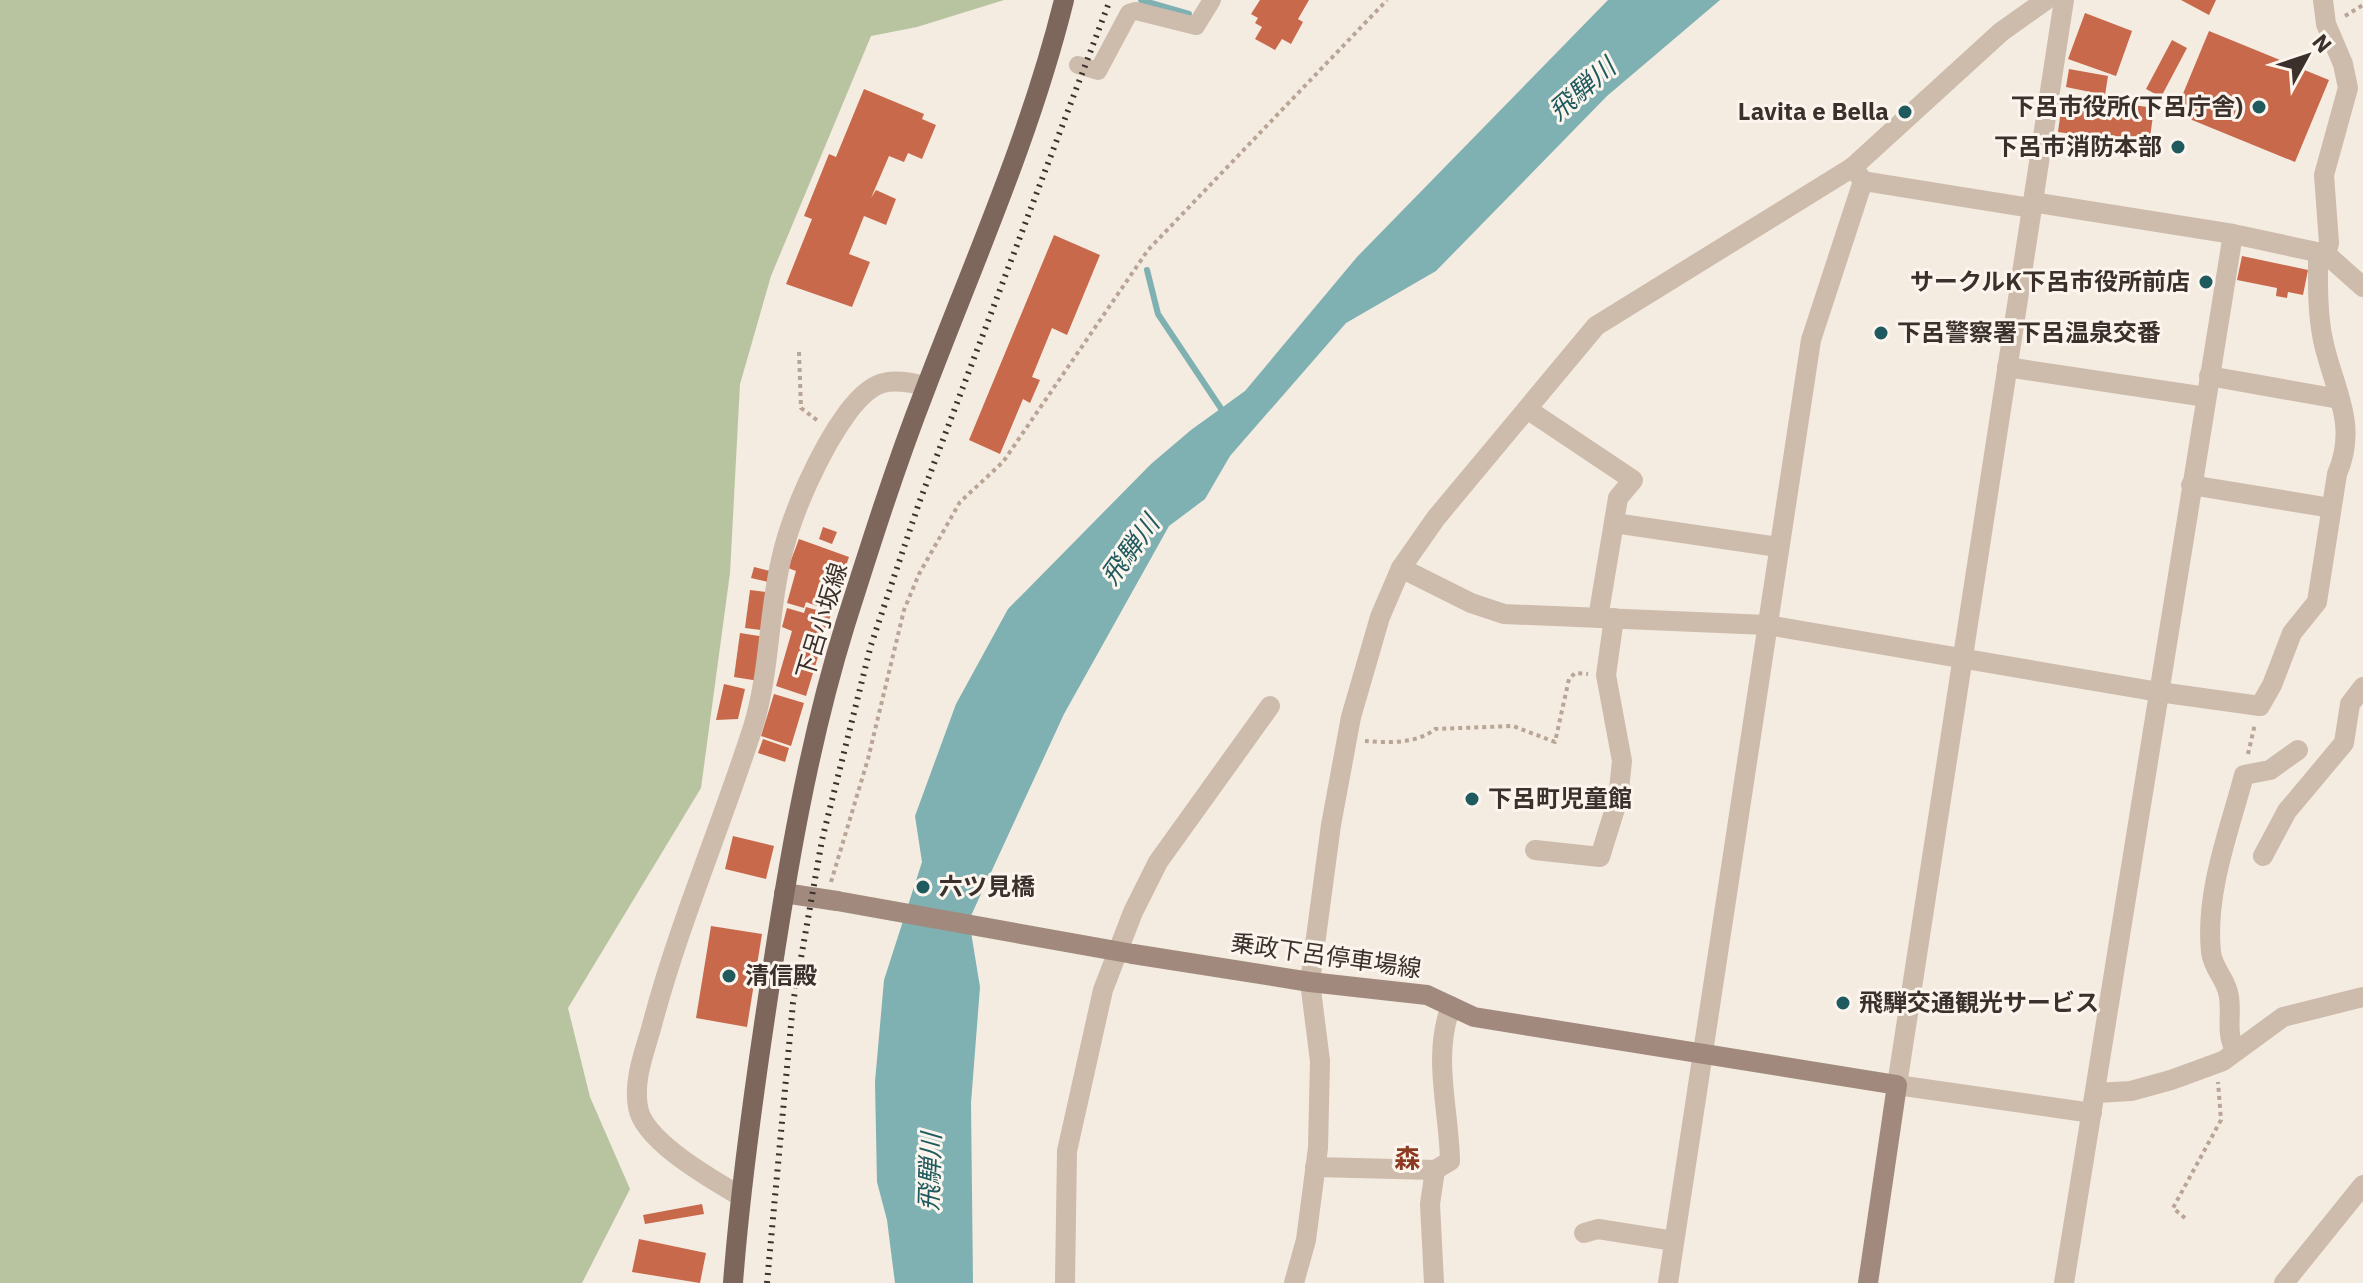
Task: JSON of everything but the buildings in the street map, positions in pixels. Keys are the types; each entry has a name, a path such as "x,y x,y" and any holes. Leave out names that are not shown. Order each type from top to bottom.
{"main road":[{"name":"下呂小坂線","path":"733,1283 740,1196 801,796 845,628 926,386 985,242 1050,56 1064,0"},
{"name":"乗政下呂停車場線","path":"784,893 1133,954 1310,982 1427,995 1474,1017 1897,1085"},
{"path":"1868,1283 1897,1085"}],"street":[{"path":"1078,65 1098,71 1129,13 1136,11 1196,26 1212,0"},
{"path":"1294,1283 1306,1240 1315,1167 1320,1061 1310,982 1347,739 1380,617 1401,568 1436,518 1607,317 1858,174 2001,32 2046,0"},
{"path":"2064,0 1897,1085 2094,1103 2213,1065 2283,1017 2363,997"},
{"path":"1401,568 1471,603 1504,614 1767,625 2159,692 2260,706 2296,626 2317,602 2337,474 2345,456 2347,423 2318,316 2322,253 2329,243 2324,175 2348,88 2343,64 2326,24 2323,0"},
{"path":"1858,174 2031,205 2233,234 2322,253 2363,287"},
{"path":"1668,1283 1811,340 1858,174"},
{"path":"2064,1283 2233,234"},
{"path":"2007,367 2206,397"},
{"path":"2209,376 2339,399"},
{"path":"740,1196 692,1169 662,1141 638,1111 636,1084 663,984 753,725 765,678 780,561 789,529 838,431 858,401 883,381 898,380 926,386"},
{"path":"1527,409 1633,480 1618,498 1606,618 1606,675 1622,761 1618,799 1600,857 1535,850"},
{"path":"2191,485 2331,508"},
{"path":"1614,523 1778,547"},
{"path":"2263,856 2287,811 2344,743 2350,704 2363,687"},
{"path":"1065,1283 1067,1151 1103,990 1133,912 1158,862 1270,706"},
{"path":"2236,1051 2230,1042 2229,996 2225,983 2213,968 2211,949 2216,877 2244,775 2270,770 2298,750"},
{"path":"1315,1167 1435,1170 1450,1161 1441,1068 1445,1024 1451,1006"},
{"path":"1434,1283 1430,1204 1435,1170"},
{"path":"2284,1283 2363,1185"},
{"path":"1584,1233 1598,1229 1674,1241"}],"path":[{"path":"832,900 904,610 919,574 960,502 1003,462 1148,250 1387,0"},
{"path":"799,352 801,408 838,431"},
{"path":"1347,739 1389,743 1428,734 1435,729 1478,730 1485,726 1513,726 1555,742 1569,679 1575,673 1606,675"},
{"path":"2244,775 2260,706"},
{"path":"2185,1218 2173,1208 2221,1120 2213,1065"}],"green space":[{"path":"0,0 1004,0 917,27 871,36 771,276 740,384 730,573 701,788 568,1008 590,1097 630,1189 582,1283 0,1283"}],"water":[{"name":"飛騨川","path":"1608,0 1720,0 1607,96 1436,271 1346,323 1230,456 1205,499 1169,526 1064,714 969,920 980,987 971,1103 973,1283 895,1283 887,1220 877,1182 875,1082 884,980 922,862 915,816 956,704 1008,609 1151,464 1245,391 1357,257"}],"waterway":[{"path":"1141,0 1189,14"},
{"path":"1147,270 1158,314 1224,413"}],"railway":[{"path":"767,1283 793,1003 822,840 871,645 919,503 1110,0"}],"place":[{"name":"下呂市役所(下呂庁舎)","path":"2259,107"},
{"name":"Lavita e Bella","path":"1905,112"},
{"name":"下呂市消防本部","path":"2178,147"},
{"name":"サークルK下呂市役所前店","path":"2206,282"},
{"name":"下呂警察署下呂温泉交番","path":"1881,333"},
{"name":"下呂町児童館","path":"1472,799"},
{"name":"六ツ見橋","path":"923,887"},
{"name":"清信殿","path":"729,976"},
{"name":"飛騨交通観光サービス","path":"1843,1003"}],"district":[{"name":"森","path":"1407,1159"}]}
